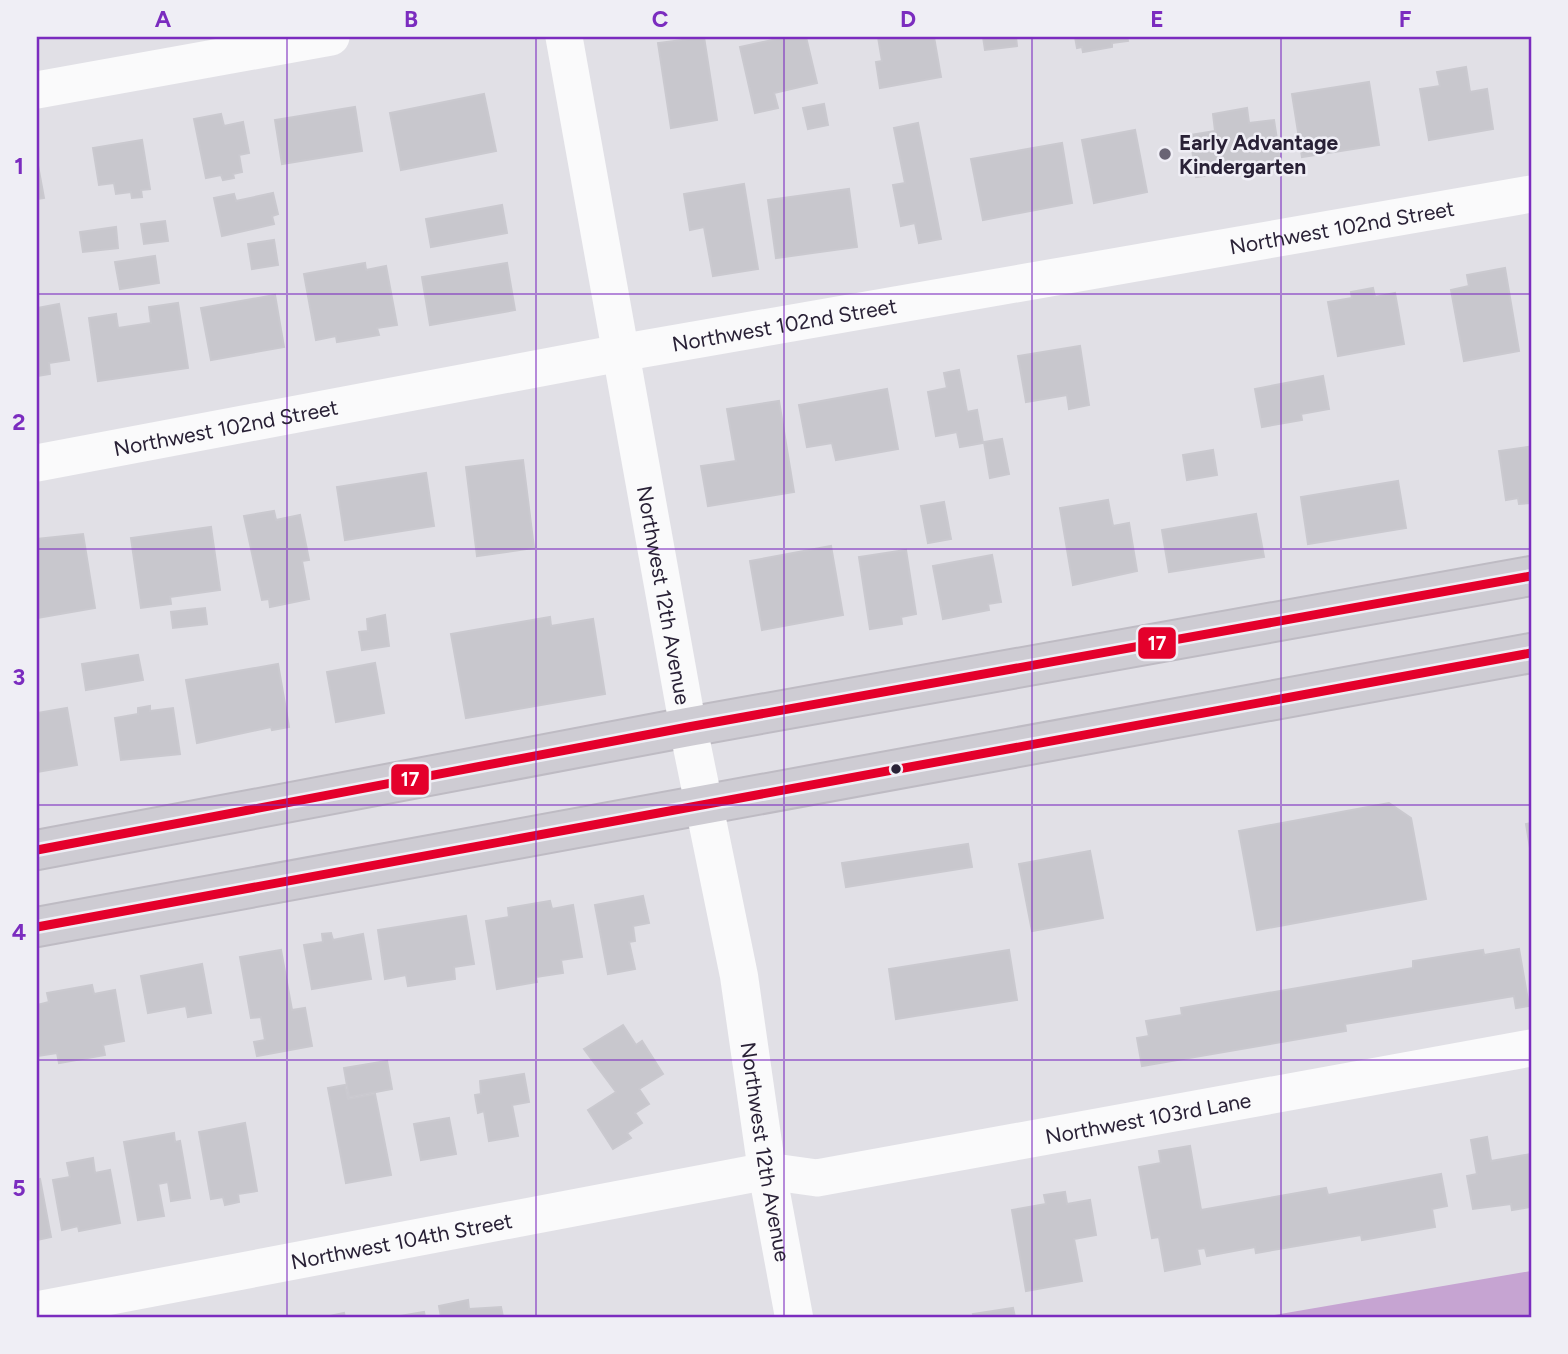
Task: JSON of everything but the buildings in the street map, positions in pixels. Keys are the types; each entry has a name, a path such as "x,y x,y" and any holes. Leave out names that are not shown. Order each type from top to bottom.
{"main road":[{"path":"37,850 688,727 1531,576"},
{"path":"37,927 1531,653"}],"street":[{"path":"37,90 331,37"},
{"name":"Northwest 12th Avenue","path":"564,37 688,727 739,976 767,1171 794,1317"},
{"name":"Northwest 102nd Street","path":"37,463 620,353 1531,194"},
{"name":"Northwest 103rd Lane","path":"767,1171 817,1178 1531,1048"},
{"name":"Northwest 104th Street","path":"37,1310 767,1171"}],"shaded area":[{"path":"1531,1271 1531,1317 1262,1317"}],"transit line":[{"name":"17","path":"37,850 688,727 1531,576"},
{"name":"17","path":"37,927 1531,653"}],"place":[{"name":"Early Advantage Kindergarten","path":"1165,154"}]}
